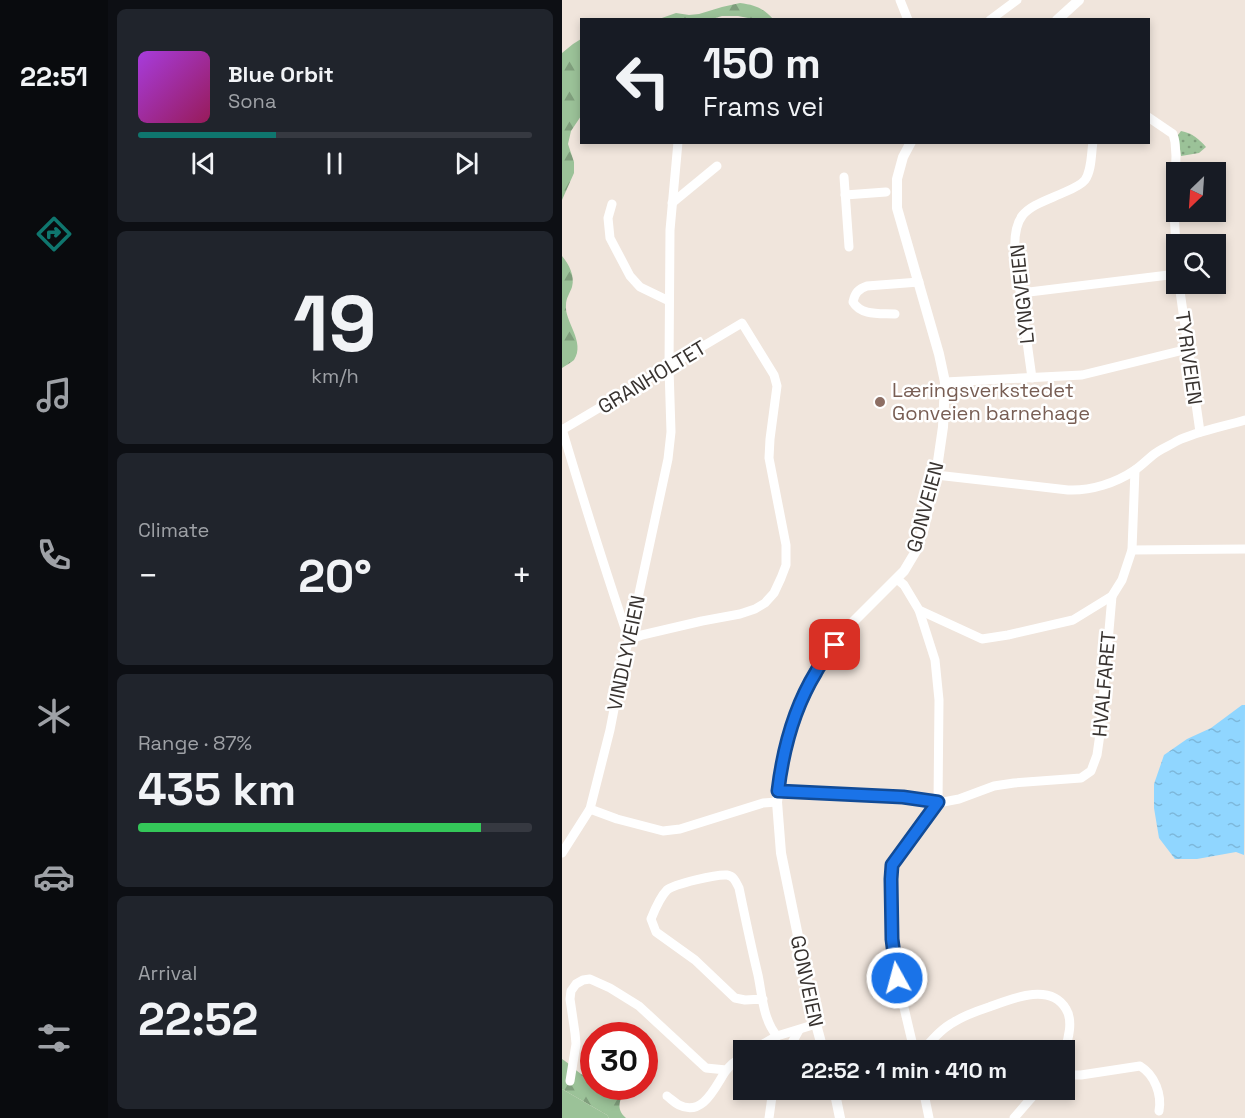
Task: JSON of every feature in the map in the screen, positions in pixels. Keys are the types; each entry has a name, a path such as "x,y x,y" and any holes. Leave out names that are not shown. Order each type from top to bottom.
{"street":[{"path":"900,0 907,18"},
{"path":"993,18 1017,0"},
{"path":"1059,18 1079,0"},
{"path":"1150,118 1173,134 1175,142 1175,234"},
{"name":"VINDLYVEIEN","path":"562,854 590,809 610,730 668,459 671,432 670,230 678,144"},
{"name":"GONVEIEN","path":"820,1040 781,853 778,796 784,752 803,696 816,671 854,621 897,579 911,561 920,543 936,475 943,427 945,382 940,354 897,208 896,179 910,144"},
{"name":"LYNGVEIEN","path":"1032,378 1014,240 1018,223 1027,210 1036,204 1085,181 1089,172 1093,144"},
{"path":"672,202 717,166"},
{"path":"844,177 849,247"},
{"path":"845,195 886,192"},
{"path":"612,204 608,218 610,238 631,276 640,288 669,301"},
{"path":"1021,293 1166,275"},
{"path":"895,314 859,310 853,302 854,296 867,286 919,282"},
{"name":"TYRIVEIEN","path":"1180,294 1200,432"},
{"name":"GRANHOLTET","path":"562,429 742,323 774,375 777,386 769,458 786,545 786,565 774,593 765,603 740,614 642,635 629,640"},
{"path":"945,382 1082,375 1188,349"},
{"path":"936,475 1080,490 1103,485 1135,471 1155,453 1200,432 1244,420"},
{"path":"562,429 629,640"},
{"path":"919,610 982,639 1073,620 1112,596 1122,580 1132,550 1135,471"},
{"path":"1132,550 1244,549"},
{"path":"897,579 904,585 919,610 935,660 939,700 938,802 892,865 892,939 897,978 912,1040"},
{"name":"HVALFARET","path":"938,802 959,799 994,786 1081,778 1091,771 1097,755 1100,734 1112,596"},
{"path":"590,809 663,831 680,829 763,803 778,796 903,797 938,802"},
{"path":"763,999 735,998 695,960 656,932 651,919 655,909 670,888 679,884 728,875 736,881 763,999 768,1023 776,1036"},
{"path":"570,1081 576,1044 571,992 576,984 590,979 639,1006 706,1068 726,1070"},
{"path":"934,1040 952,1023 970,1014 1020,996 1039,994 1050,996 1066,1009 1070,1024 1067,1040"},
{"path":"769,1040 816,1024"},
{"path":"794,1040 799,1030"},
{"path":"667,1096 687,1108 697,1107 705,1101 733,1063"},
{"path":"1075,1075 1140,1066 1158,1090 1159,1111"},
{"path":"769,1118 771,1100"},
{"path":"836,1100 840,1118"},
{"path":"925,1100 929,1118"},
{"path":"1014,1118 1030,1100"}],"green space":[{"path":"740,3 750,5 766,12 772,18 722,16 662,18 676,13 699,14"},
{"path":"580,40 580,118 571,131 568,144 574,162 574,173 562,200 562,53"},
{"path":"1181,131 1189,133 1206,147 1199,153 1181,156 1178,135"},
{"path":"562,256 572,274 573,283 566,311 578,346 574,360 562,368"},
{"path":"562,1059 580,1073 580,1099 562,1089"},
{"path":"562,1089 609,1118 562,1118"},
{"path":"581,1100 621,1100 620,1110 626,1118 609,1118"}],"water":[{"path":"1245,705 1244,855 1236,852 1197,859 1175,859 1159,838 1154,808 1154,784 1164,755 1187,739 1211,728"}],"place":[{"name":"Læringsverkstedet Gonveien barnehage","path":"880,402"}],"route":[{"path":"835,645 816,671 791,726 778,791 903,797 938,802 892,865 892,939 897,978"}]}
